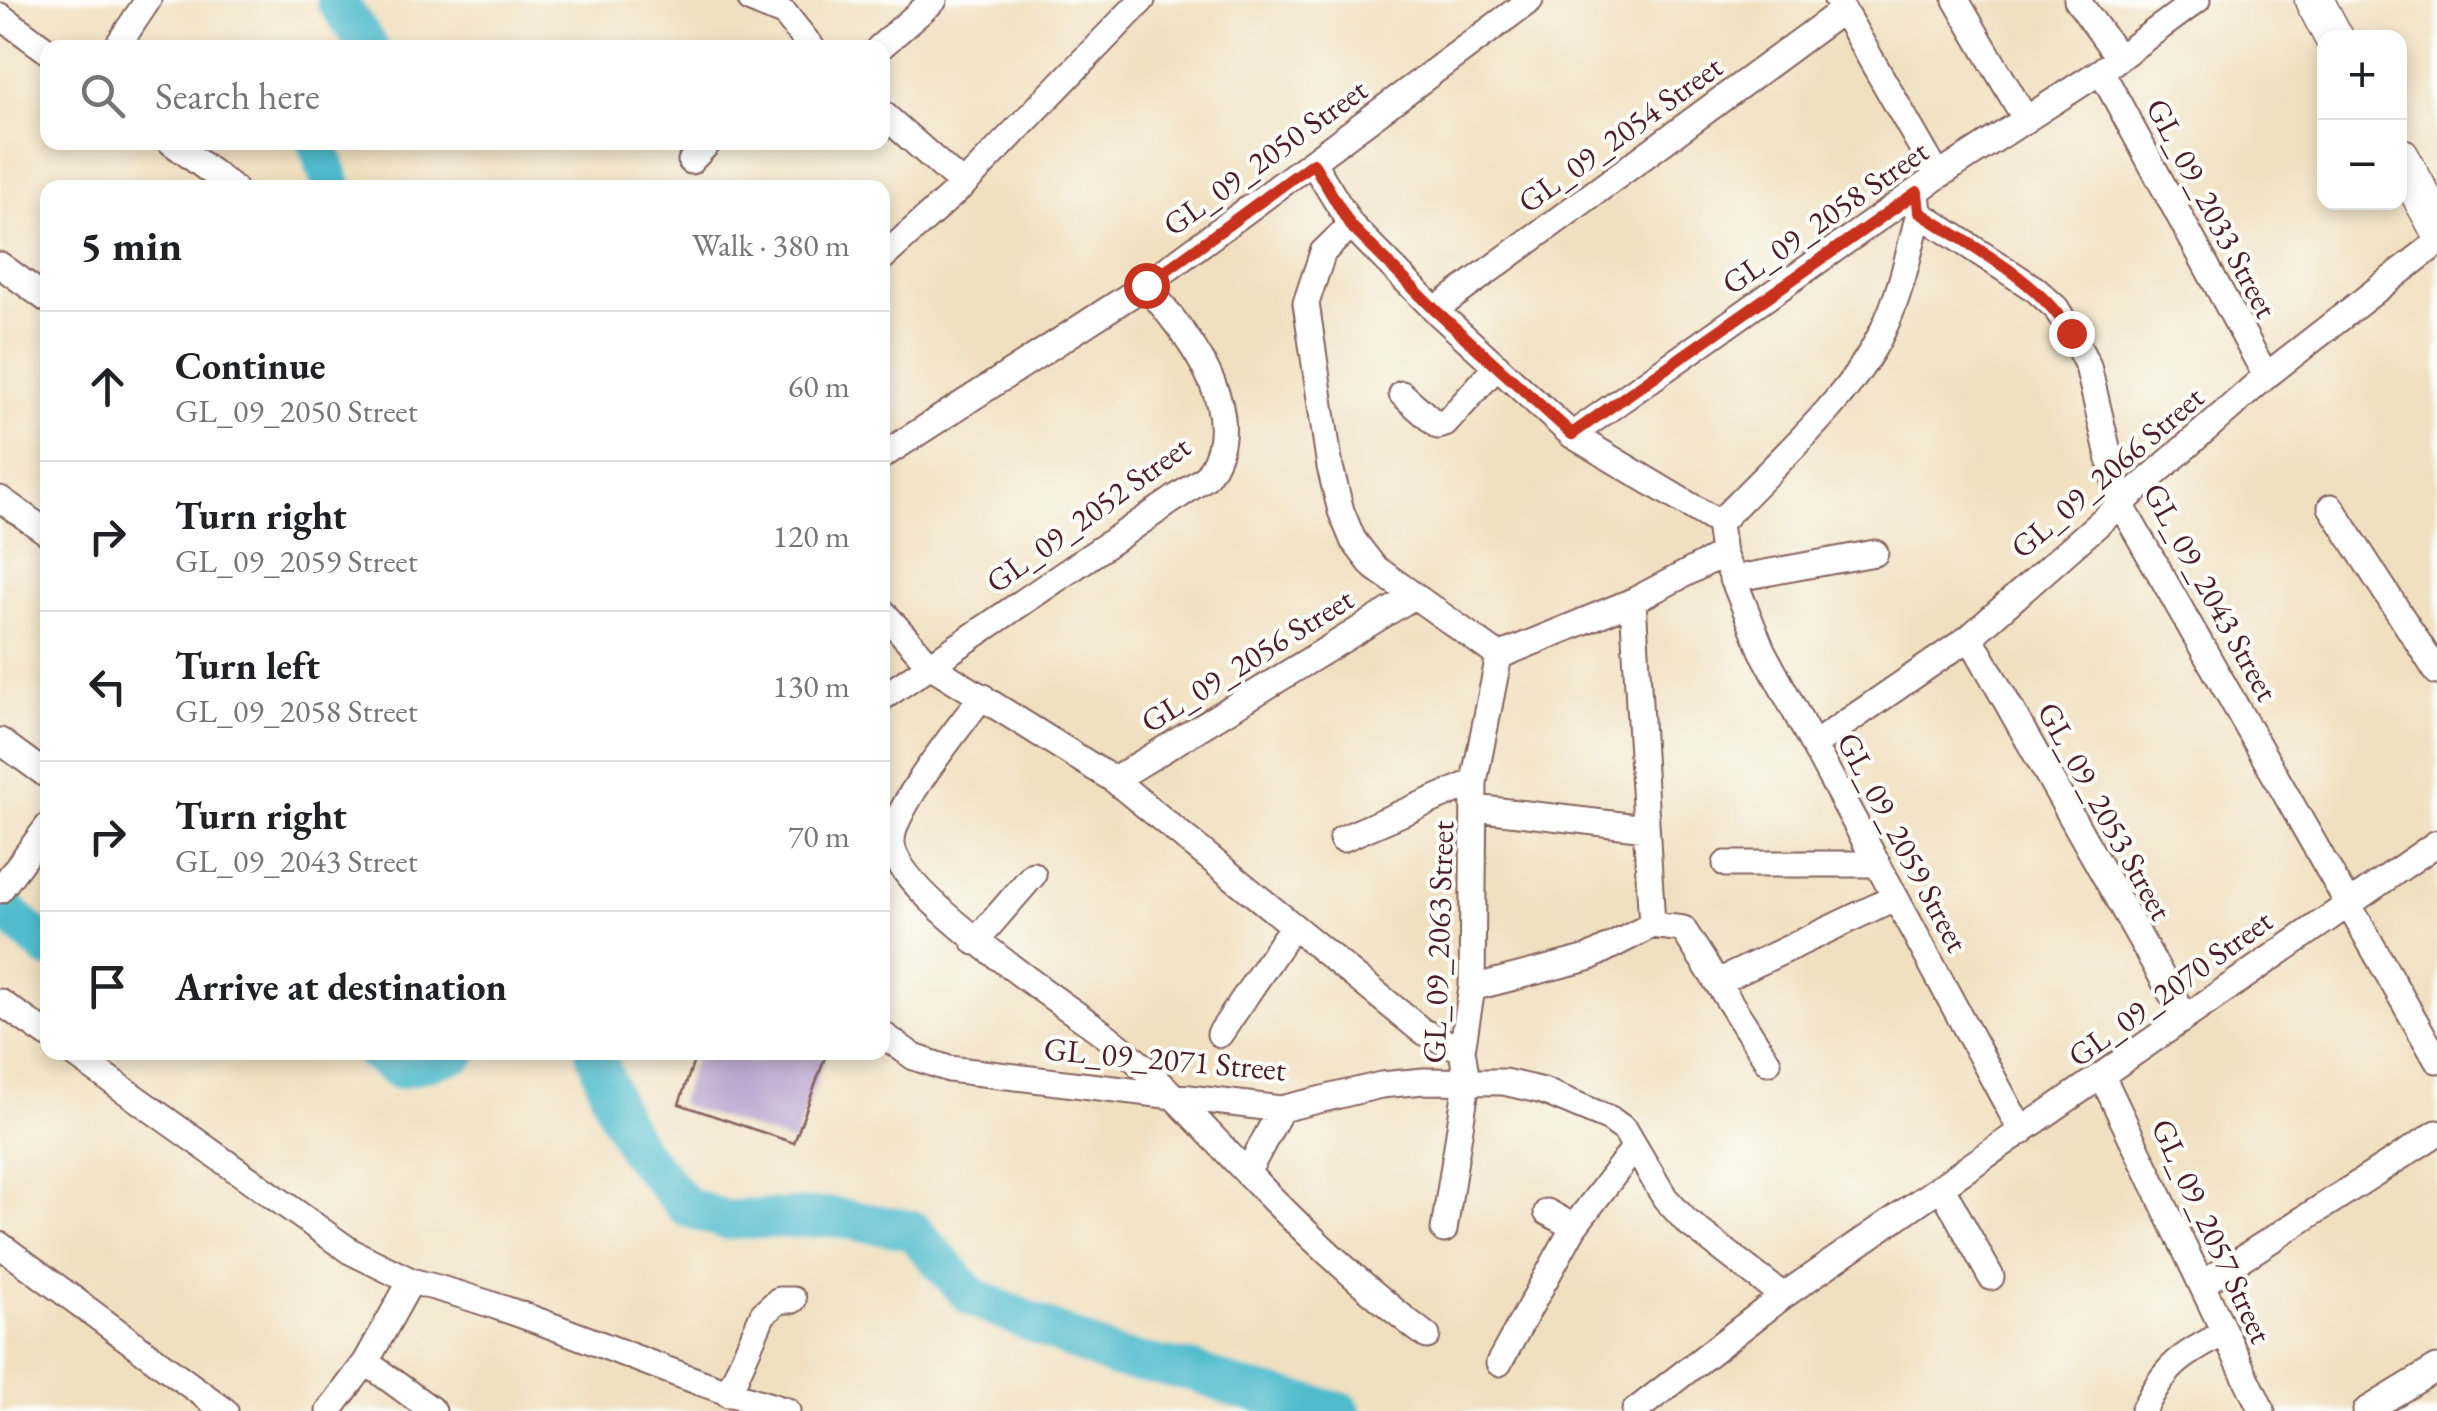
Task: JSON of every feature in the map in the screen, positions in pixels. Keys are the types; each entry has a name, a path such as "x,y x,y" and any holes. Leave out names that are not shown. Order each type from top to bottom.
{"main road":[{"path":"2314,0 2330,30"},
{"path":"2407,170 2437,225"}],"street":[{"path":"121,40 148,0"},
{"path":"752,0 786,7 805,40"},
{"path":"888,40 934,0"},
{"path":"890,251 963,185 1142,0"},
{"name":"GL_09_2050 Street","path":"890,451 1146,285 1530,0"},
{"path":"1956,0 2026,120"},
{"path":"2077,0 2110,64"},
{"name":"GL_09_2058 Street","path":"1572,434 2197,0"},
{"name":"GL_09_2043 Street","path":"1840,5 1924,193 2056,308 2088,366 2120,503 2437,1060"},
{"name":"GL_09_2054 Street","path":"1435,310 1840,5"},
{"path":"0,16 40,45"},
{"name":"GL_09_2033 Street","path":"2110,64 2266,376"},
{"path":"890,120 963,185"},
{"path":"183,150 222,180"},
{"path":"691,161 702,150"},
{"path":"1313,163 1350,225 1435,310 1572,434 1719,523 1851,380 1882,332 1901,283 1924,193"},
{"path":"1350,225 1324,252 1306,303 1330,468 1354,540 1374,567 1499,656 1632,601 1723,554"},
{"name":"GL_09_2066 Street","path":"1815,744 1970,637 2266,376 2437,243"},
{"path":"0,265 40,294"},
{"name":"GL_09_2052 Street","path":"890,692 1204,478 1218,460 1224,437 1217,398 1199,353 1146,285"},
{"path":"1402,394 1438,426 1445,424 1497,366"},
{"path":"0,499 40,527"},
{"path":"2331,506 2437,672"},
{"name":"GL_09_2059 Street","path":"1719,523 1723,554 1762,650 2022,1132"},
{"path":"1732,579 1874,553"},
{"name":"GL_09_2056 Street","path":"1114,780 1414,596"},
{"path":"1632,601 1652,925"},
{"path":"890,620 930,665 1114,780 1422,1030 1462,1050"},
{"name":"GL_09_2053 Street","path":"1970,637 2184,1016"},
{"name":"GL_09_2063 Street","path":"1444,1230 1468,1082 1462,1050 1472,988 1475,795 1499,656"},
{"path":"982,696 898,818 892,842 898,862 975,942 1114,1042 1212,1132 1247,1174 1355,1280 1427,1336"},
{"path":"0,741 40,770"},
{"path":"1342,839 1475,795 1646,828"},
{"path":"0,890 40,837"},
{"name":"GL_09_2070 Street","path":"1634,1411 1783,1296 2103,1078 2184,1016 2437,843"},
{"path":"1726,864 1878,864"},
{"path":"975,942 1033,874"},
{"path":"1720,981 1894,898"},
{"path":"1472,988 1588,958 1652,925 1683,929 1720,981 1768,1062"},
{"path":"1220,1034 1292,927"},
{"path":"0,1002 40,1030"},
{"name":"GL_09_2071 Street","path":"890,1040 914,1057 949,1069 1280,1109 1381,1085 1504,1082 1543,1091 1610,1119 1625,1130 1665,1198 1686,1221 1783,1296"},
{"path":"83,1060 350,1251 411,1282 497,1306 728,1394 788,1411"},
{"name":"GL_09_2057 Street","path":"2103,1078 2262,1411"},
{"path":"1247,1174 1280,1109"},
{"path":"2204,1283 2437,1133"},
{"path":"1499,1363 1574,1228 1635,1148"},
{"path":"1941,1186 1991,1277"},
{"path":"1547,1212 1574,1228"},
{"path":"0,1245 225,1411"},
{"path":"329,1411 366,1362 411,1282"},
{"path":"728,1394 763,1314 780,1300 793,1300"},
{"path":"2142,1411 2160,1375 2174,1361 2224,1333"},
{"path":"366,1362 434,1411"},
{"path":"2366,1411 2437,1368"}],"building":[{"path":"694,1060 824,1060 794,1143 679,1104"}],"waterway":[{"path":"336,0 364,40"},
{"path":"320,150 330,180"},
{"path":"0,905 40,942"},
{"path":"385,1060 398,1069 430,1060"},
{"path":"598,1060 615,1108 637,1150 686,1207 726,1220 832,1217 912,1230 972,1297 1115,1358 1195,1372 1236,1388 1341,1411"}],"route":[{"path":"1146,285 1313,163 1350,225 1435,310 1572,434 1917,192 1919,212 2034,288 2056,308 2071,333"}]}
